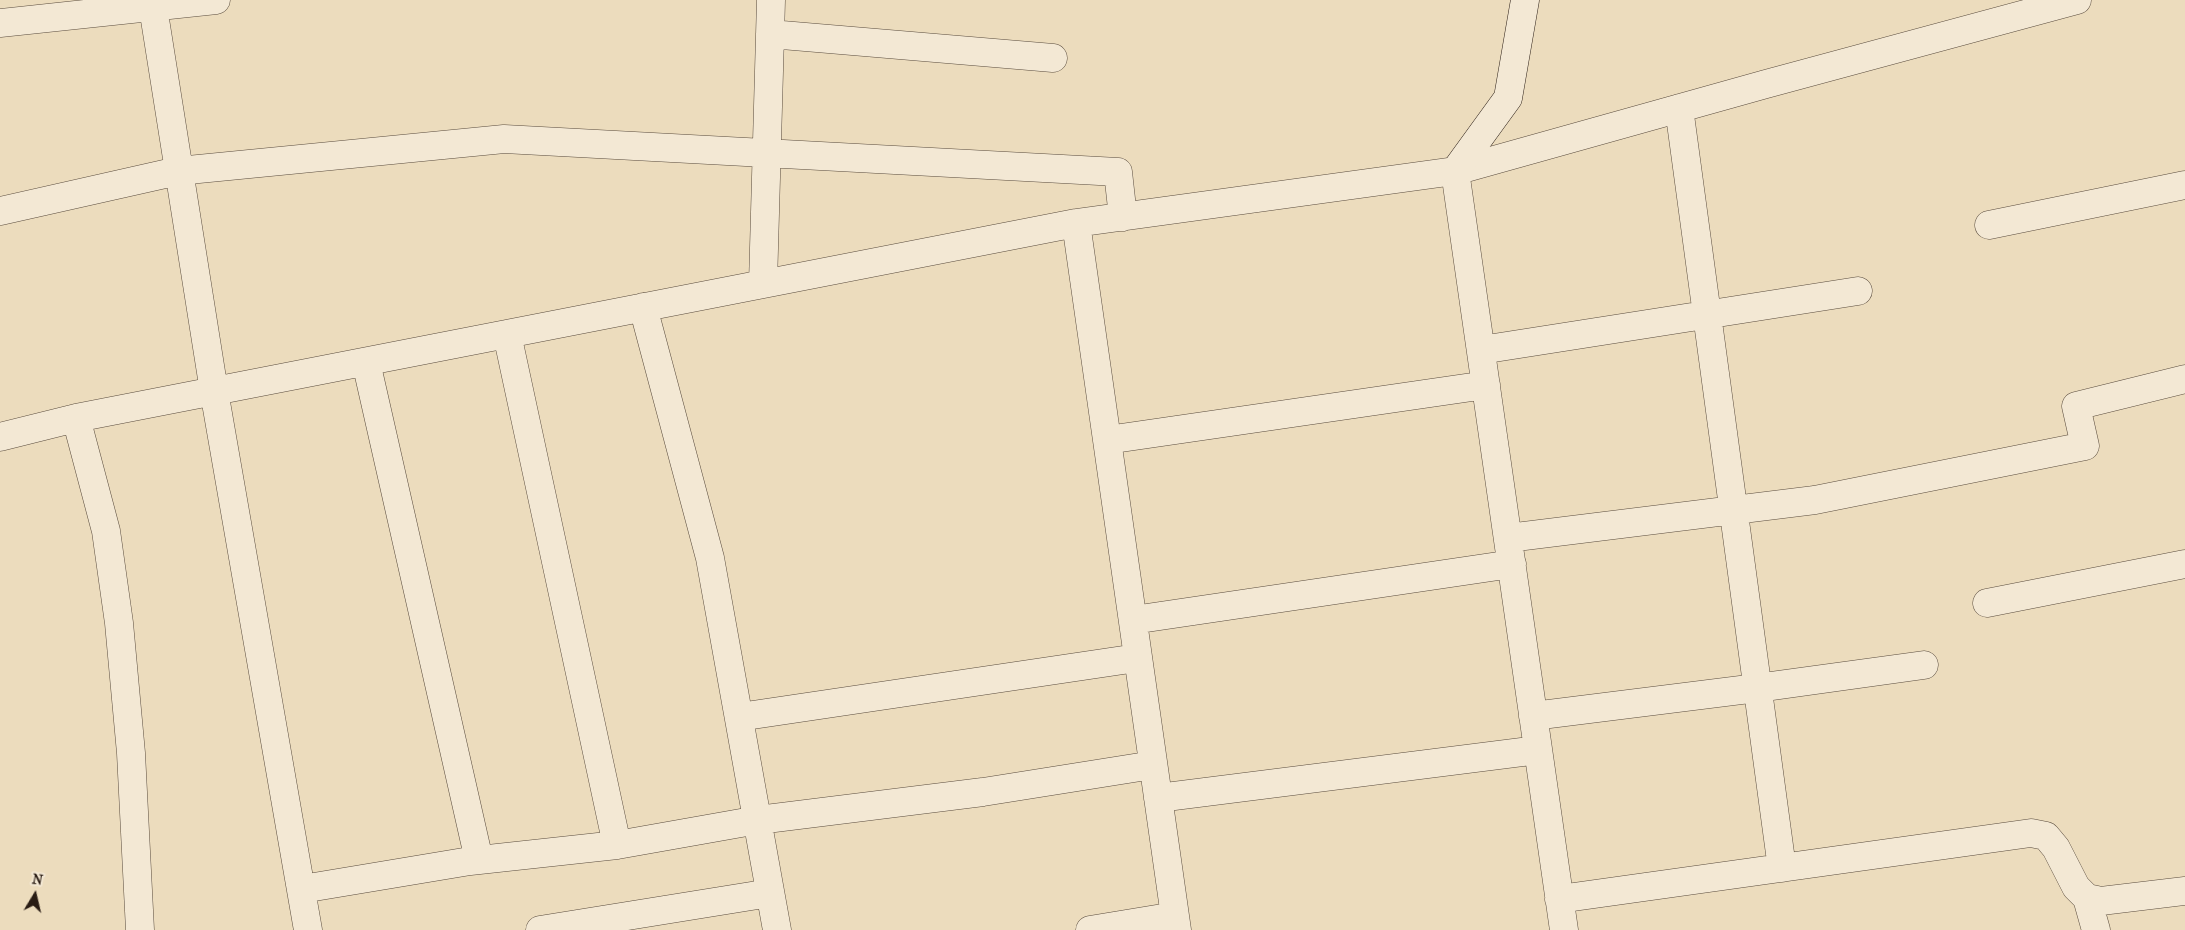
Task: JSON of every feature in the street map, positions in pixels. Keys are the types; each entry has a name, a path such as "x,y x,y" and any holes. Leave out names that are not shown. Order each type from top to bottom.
{"street":[{"path":"0,23 162,4 216,0"},
{"path":"763,284 771,0"},
{"path":"1525,0 1508,98 1456,171 1564,930"},
{"path":"0,437 76,418 1076,223 1456,171 1679,108 2077,0"},
{"path":"162,4 178,171 214,391 308,930"},
{"path":"770,34 1052,58"},
{"path":"1679,108 1782,868"},
{"path":"0,211 178,171 504,139 1118,172 1123,217"},
{"path":"1989,225 2185,185"},
{"path":"1076,223 1176,923 1090,930"},
{"path":"1481,350 1858,291"},
{"path":"643,308 710,558 777,930"},
{"path":"507,334 617,845"},
{"path":"366,362 480,860"},
{"path":"1133,620 1734,510 1815,500 2085,446 2076,406 2185,379"},
{"path":"1107,440 1486,385"},
{"path":"76,418 106,531 119,623 131,753 140,930"},
{"path":"1987,603 2185,564"},
{"path":"739,717 1138,658"},
{"path":"1533,716 1924,665"},
{"path":"1158,798 1538,750"},
{"path":"302,889 480,860 617,845 758,820 983,792 1153,765"},
{"path":"1559,900 2031,833 2046,836 2056,848 2076,887 2087,898 2096,930"},
{"path":"2087,898 2100,901 2185,891"},
{"path":"540,930 770,893"}]}
